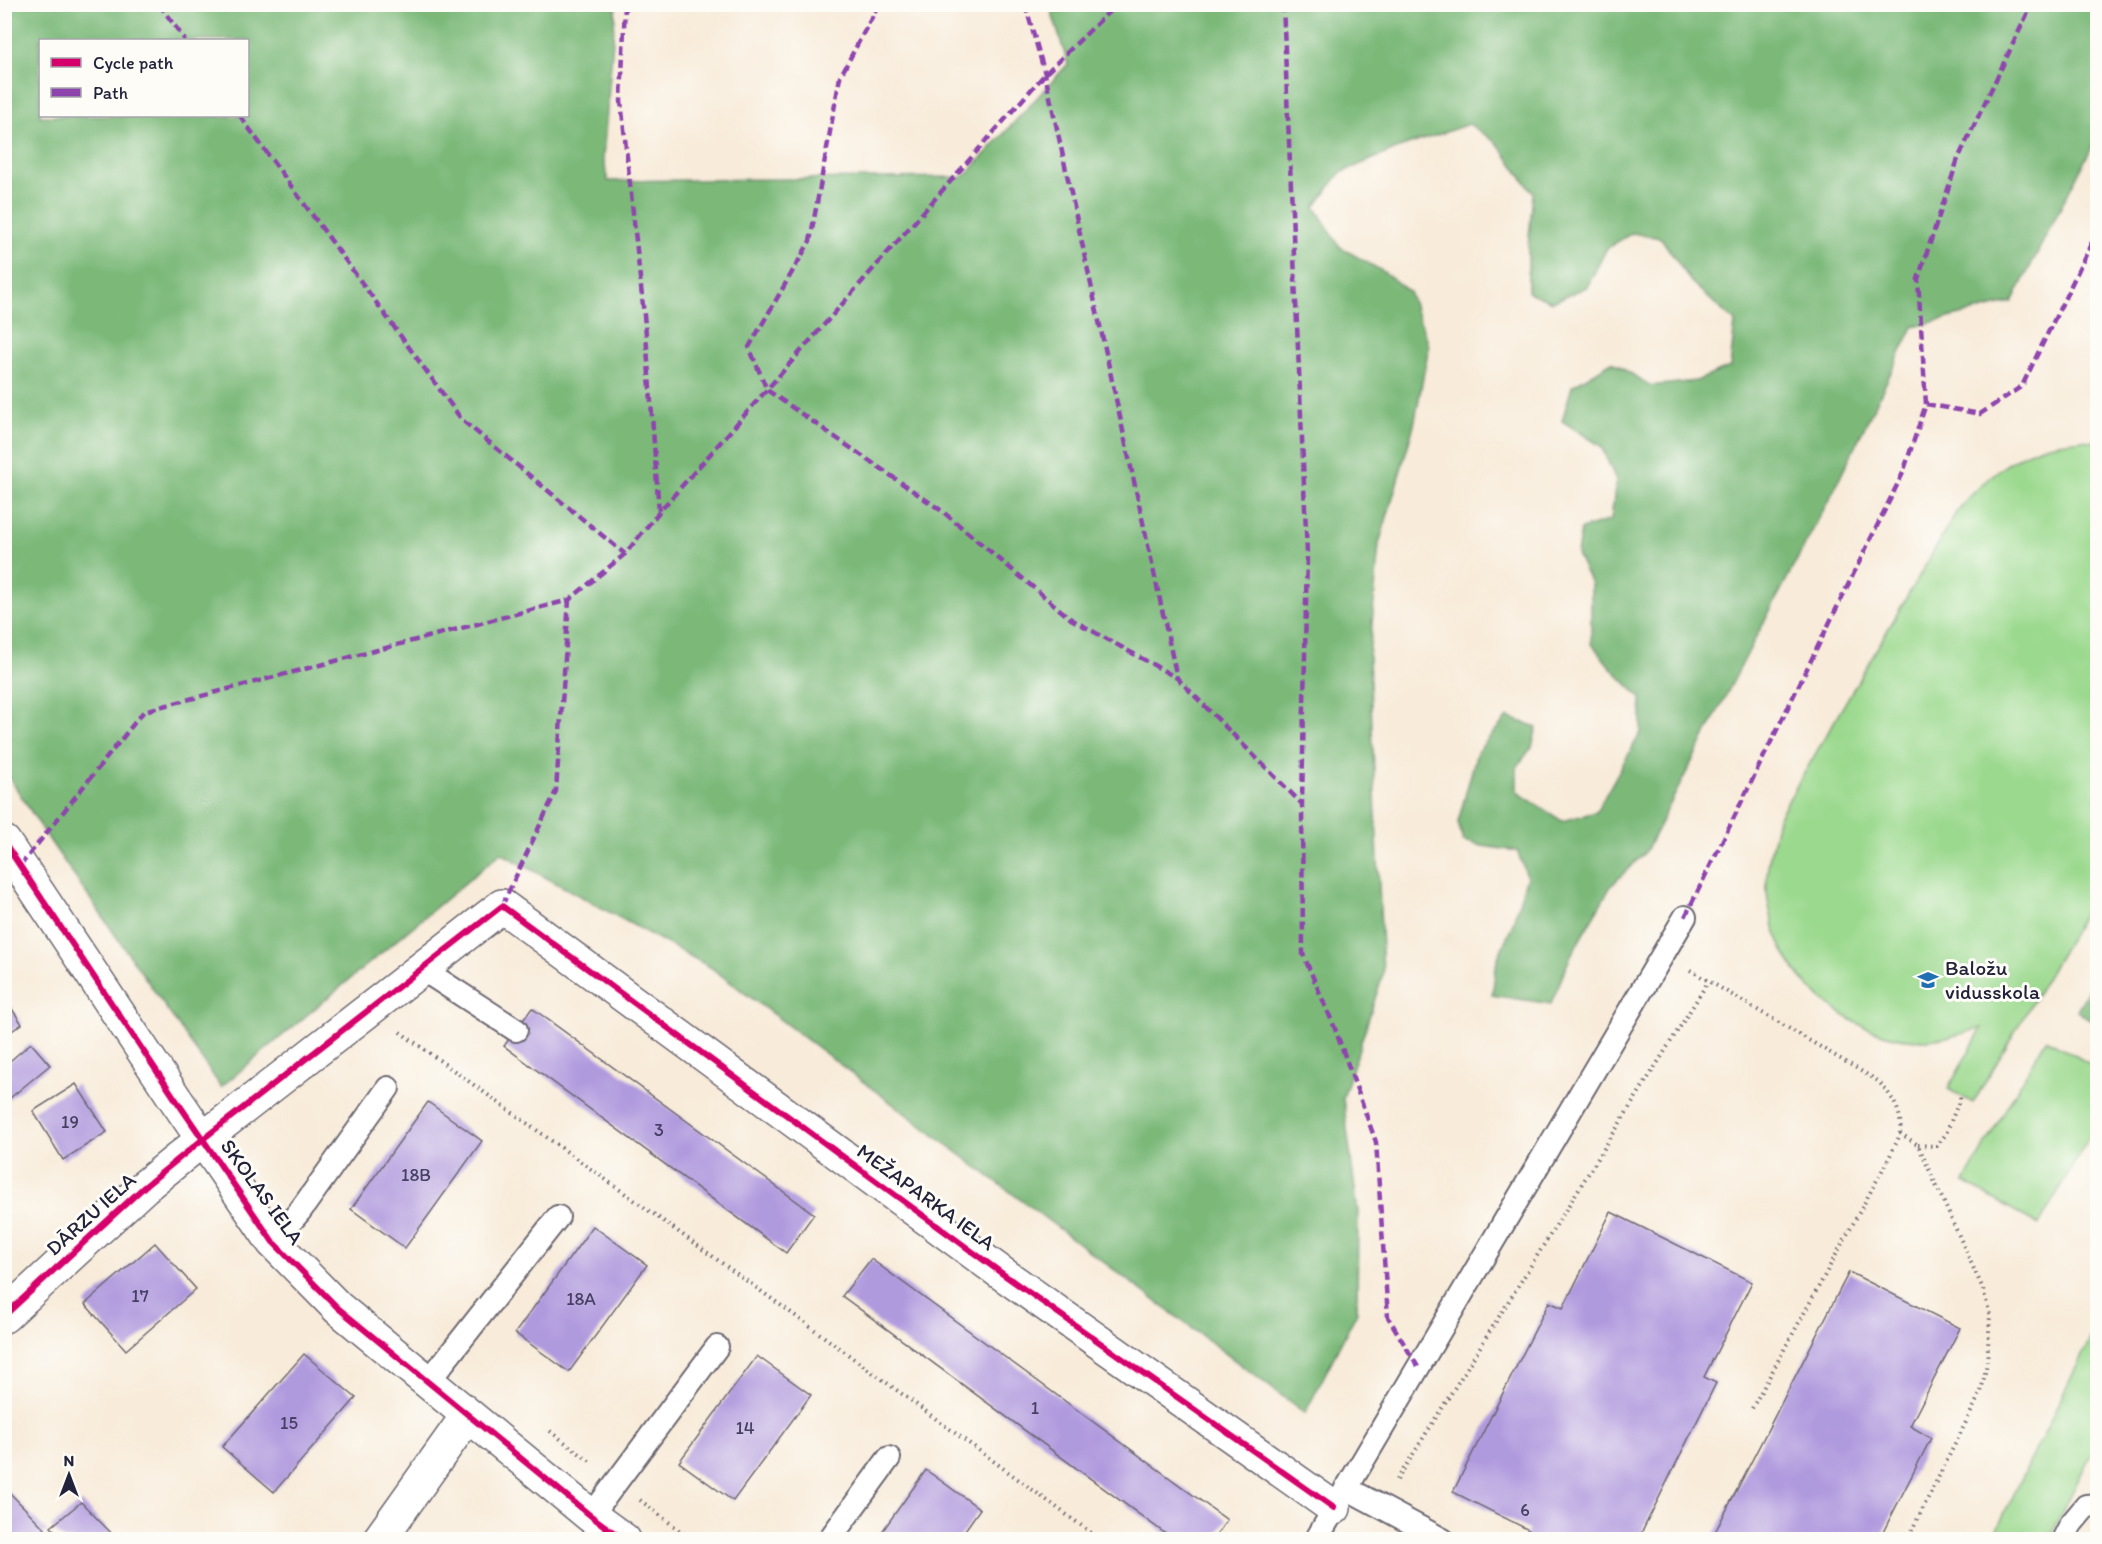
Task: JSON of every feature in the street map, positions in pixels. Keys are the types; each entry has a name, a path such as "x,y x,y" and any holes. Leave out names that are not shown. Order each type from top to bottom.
{"street":[{"name":"SKOLAS IELA","path":"10,862 273,1242 338,1308 591,1516 624,1539"},
{"name":"DĀRZU IELA","path":"4,1316 144,1187 502,906"},
{"name":"MEŽAPARKA IELA","path":"502,906 1000,1272 1340,1498"},
{"path":"379,1539 468,1415"}],"lane":[{"path":"1316,1539 1685,917"},
{"path":"422,969 516,1030"},
{"path":"273,1242 300,1210 388,1088"},
{"path":"428,1382 558,1217"},
{"path":"591,1516 717,1347"},
{"path":"829,1539 889,1458"},
{"path":"1340,1498 1381,1506 1443,1539"},
{"path":"2063,1539 2071,1524 2086,1506 2097,1505"}],"path":[{"path":"1663,955 1878,1081 1891,1095 1899,1116 1900,1133 1750,1412"},
{"path":"1381,1506 1708,982"},
{"path":"397,1030 1101,1539"},
{"path":"1900,1133 1918,1145 1937,1146 1946,1134 1961,1096"},
{"path":"1907,1539 1982,1392 1987,1363 1990,1315 1983,1289 1918,1145"},
{"path":"542,1424 692,1539"}],"green space":[{"path":"1049,4 2097,5 2097,137 2012,302 1913,327 1834,490 1646,851 1611,886 1571,955 1551,1004 1492,995 1497,960 1512,926 1527,876 1517,851 1463,841 1458,822 1477,752 1507,717 1537,727 1532,747 1517,767 1517,792 1562,821 1596,812 1641,732 1641,698 1611,668 1591,643 1591,584 1577,554 1581,529 1611,520 1616,480 1601,446 1562,421 1572,386 1612,362 1651,386 1696,381 1730,367 1735,322 1691,282 1661,238 1632,233 1607,248 1587,287 1552,302 1528,292 1528,248 1533,193 1498,144 1469,124 1399,148 1340,173 1315,207 1340,247 1384,272 1409,292 1429,346 1414,425 1379,544 1369,658 1383,974 1343,1098 1358,1212 1357,1312 1305,1413 710,967 501,853 221,1087 52,844 5,771 5,5 616,5 603,157 608,181 964,177 1068,64"},
{"path":"2082,440 2098,442 2097,892 1973,1103 1948,1089 1982,1028 1942,1038 1906,1039 1865,1027 1828,1004 1798,973 1779,942 1768,898 1769,863 1778,818 1957,511 1998,470 2022,455 2057,443"},
{"path":"2097,973 2097,1024 2077,1011"},
{"path":"2046,1039 2097,1068 2097,1123 2039,1225 1964,1182"},
{"path":"2097,1325 2097,1442 2049,1539 1992,1539"}],"building":[{"path":"4,997 22,1024 4,1036"},
{"path":"532,1008 814,1214 786,1253 504,1046"},
{"path":"31,1043 50,1065 4,1103 4,1066"},
{"path":"76,1084 107,1132 63,1160 33,1111"},
{"path":"428,1102 482,1141 405,1248 351,1209"},
{"path":"1611,1212 1752,1282 1704,1377 1716,1383 1638,1540 1524,1540 1529,1530 1453,1492 1549,1302 1563,1308"},
{"path":"593,1226 647,1265 569,1372 515,1333"},
{"path":"155,1243 196,1289 126,1350 85,1304"},
{"path":"871,1259 1227,1520 1213,1540 1174,1540 842,1296"},
{"path":"1849,1272 1960,1328 1910,1426 1931,1438 1879,1540 1711,1540"},
{"path":"304,1354 356,1398 274,1492 222,1447"},
{"path":"757,1356 811,1395 733,1501 679,1462"},
{"path":"926,1470 980,1509 958,1540 876,1540"},
{"path":"8,1491 47,1531 38,1540 4,1540 4,1494"},
{"path":"81,1502 118,1540 64,1540 51,1527"}],"marked path":[{"path":"159,4 184,39"},
{"path":"625,4 621,101 646,334 659,512"},
{"path":"879,4 840,77 810,241 749,347 767,390 942,511 1071,619 1177,678"},
{"path":"1025,4 1045,74 1177,678 1302,804"},
{"path":"20,866 144,711 569,600 625,554 659,512 1045,74 1117,4"},
{"path":"1283,4 1307,554 1302,804 1303,954 1334,1026 1376,1142 1388,1317 1418,1367"},
{"path":"1685,917 1903,473 1926,404 1918,279 1958,159 2032,4"},
{"path":"241,117 462,420 625,554"},
{"path":"1926,404 1980,414 2022,386 2098,230"},
{"path":"502,906 556,791 569,600"}],"cycle path":[{"path":"4,842 273,1242 338,1308 591,1516 624,1540"},
{"path":"4,1316 144,1187 502,906 1000,1272 1334,1508"}],"place":[{"name":"Baložu vidusskola","path":"1928,980"}]}
